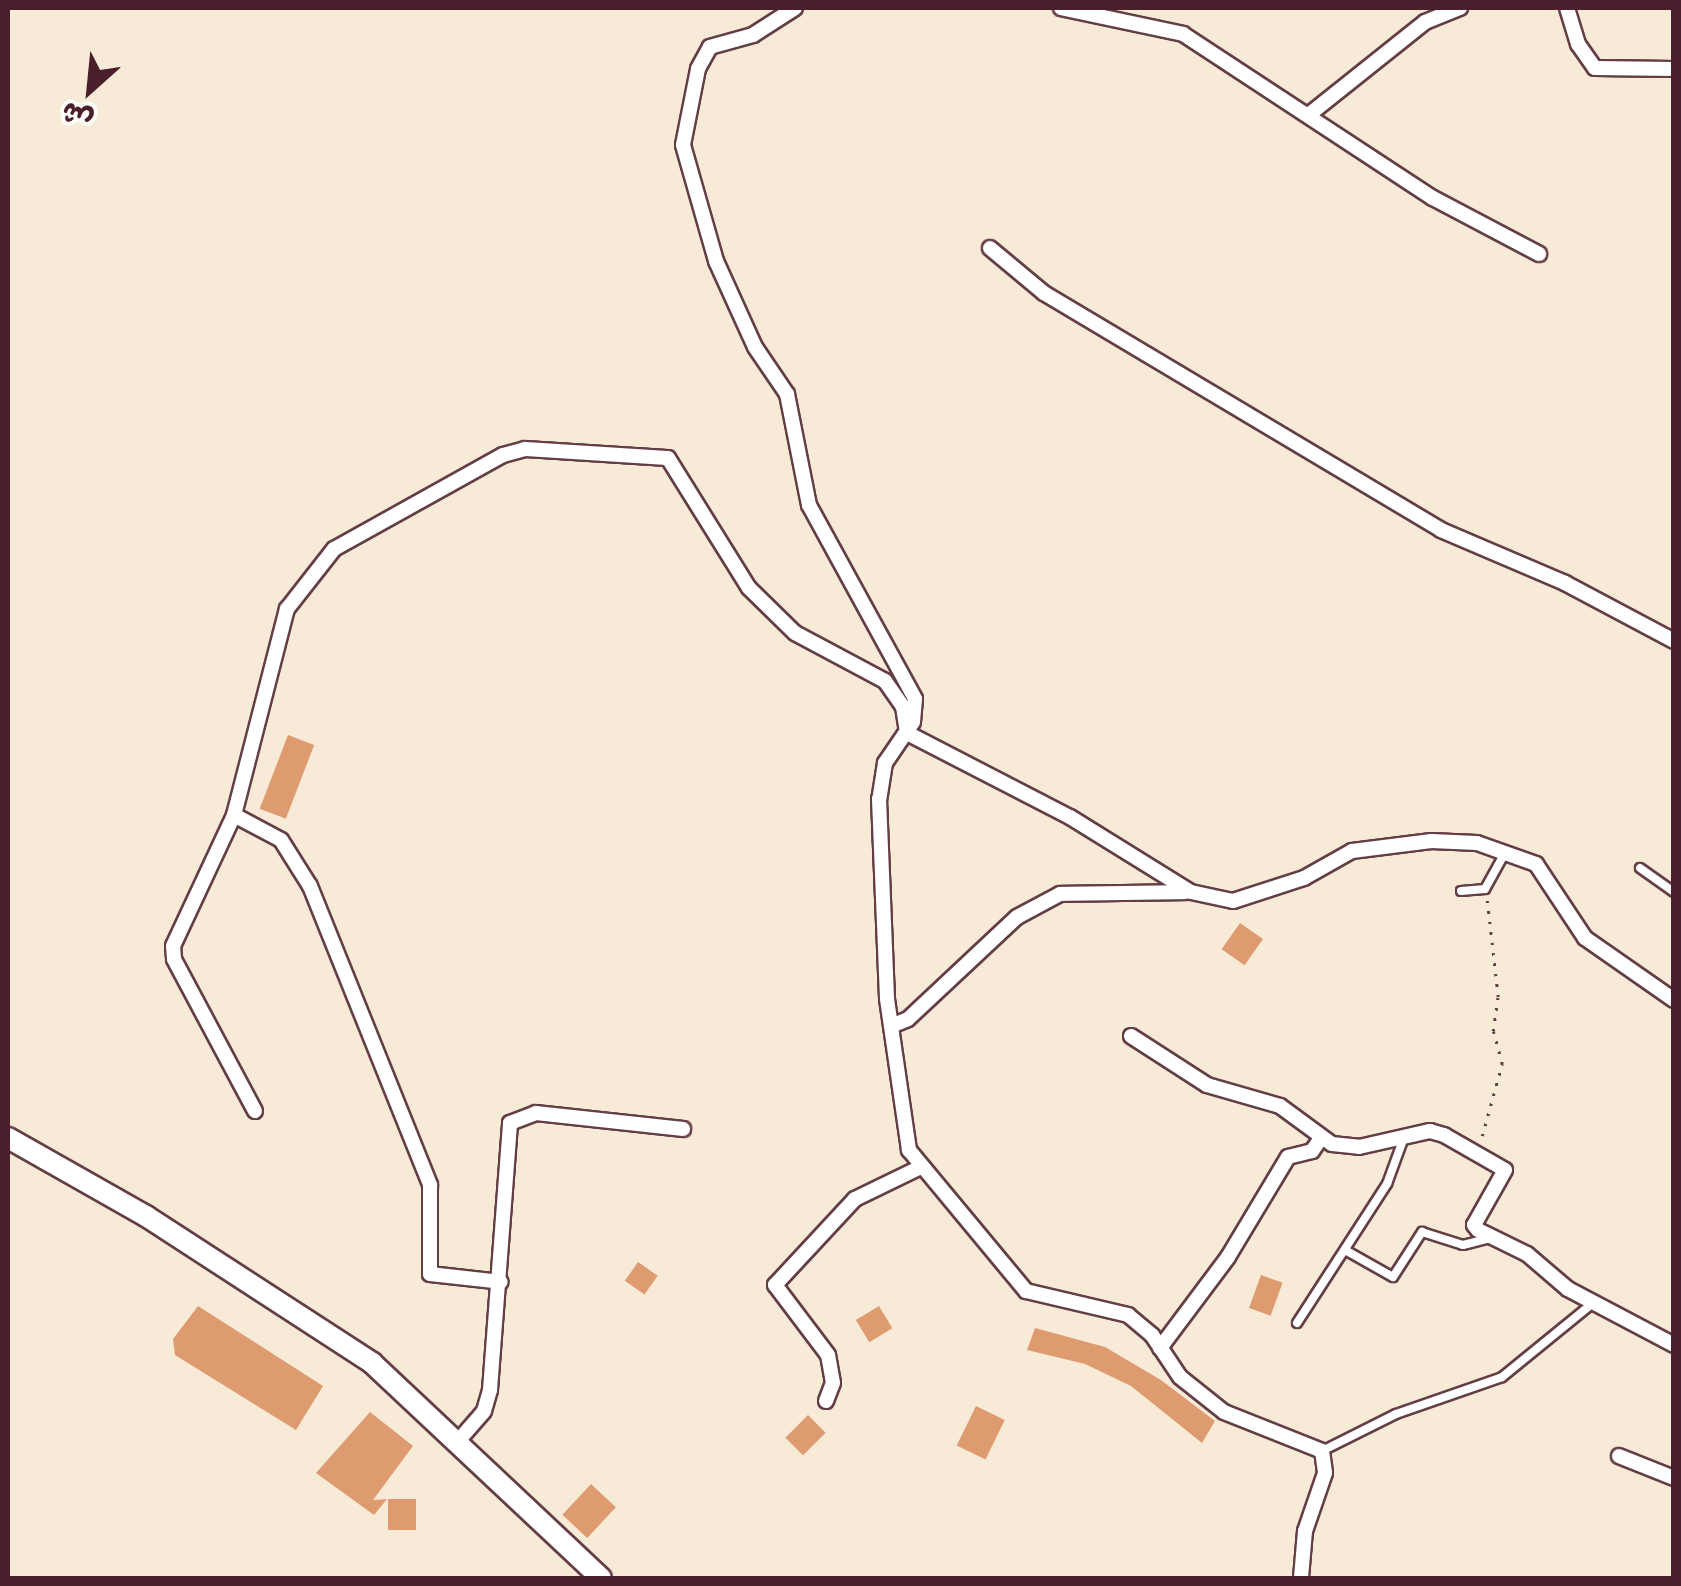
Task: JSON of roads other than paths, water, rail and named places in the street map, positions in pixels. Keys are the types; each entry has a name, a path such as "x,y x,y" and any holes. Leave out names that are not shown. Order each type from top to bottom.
{"main road":[{"path":"8,1138 146,1216 349,1347 460,1440 600,1578"}],"street":[{"path":"795,8 753,35 710,46 698,70 683,146 716,261 755,346 787,394 809,505 915,699 907,734 880,781 891,1026 909,1150 1026,1291 1128,1315 1180,1376 1224,1412 1322,1451 1326,1473 1305,1531 1301,1578"},
{"path":"1060,8 1183,34 1311,113 1433,198 1539,254"},
{"path":"1311,113 1425,22 1460,8"},
{"path":"1567,8 1578,44 1595,68 1674,70"},
{"path":"990,248 1044,293 1442,530 1564,582 1674,640"},
{"path":"255,1111 173,952 234,814 276,640 300,584 343,544 525,449 668,458 748,588 795,633 884,681 903,706 907,734"},
{"path":"907,734 1070,817 1191,892"},
{"path":"234,814 281,840 310,886 430,1185 430,1274 501,1282"},
{"path":"891,1026 908,1019 1016,918 1060,894 1191,892 1232,901 1304,878 1362,848 1454,840 1506,851 1545,873 1592,944 1674,1000"},
{"path":"1131,1036 1207,1085 1280,1106 1320,1138 1349,1147 1404,1140 1430,1130 1474,1152 1505,1170 1474,1225 1492,1238 1520,1249 1594,1303 1674,1345"},
{"path":"460,1440 490,1390 510,1123 517,1116 536,1113 683,1128"},
{"path":"1160,1348 1228,1258 1288,1157 1312,1151 1320,1138"},
{"path":"826,1401 832,1383 828,1354 774,1285 855,1199 921,1167"},
{"path":"1619,1456 1674,1478"}],"lane":[{"path":"1462,890 1485,889 1506,851"},
{"path":"1640,868 1674,892"},
{"path":"1297,1324 1387,1184 1404,1140"},
{"path":"1345,1250 1393,1277 1422,1232 1463,1244 1492,1238"},
{"path":"1322,1451 1396,1414 1502,1378 1594,1303"}]}
